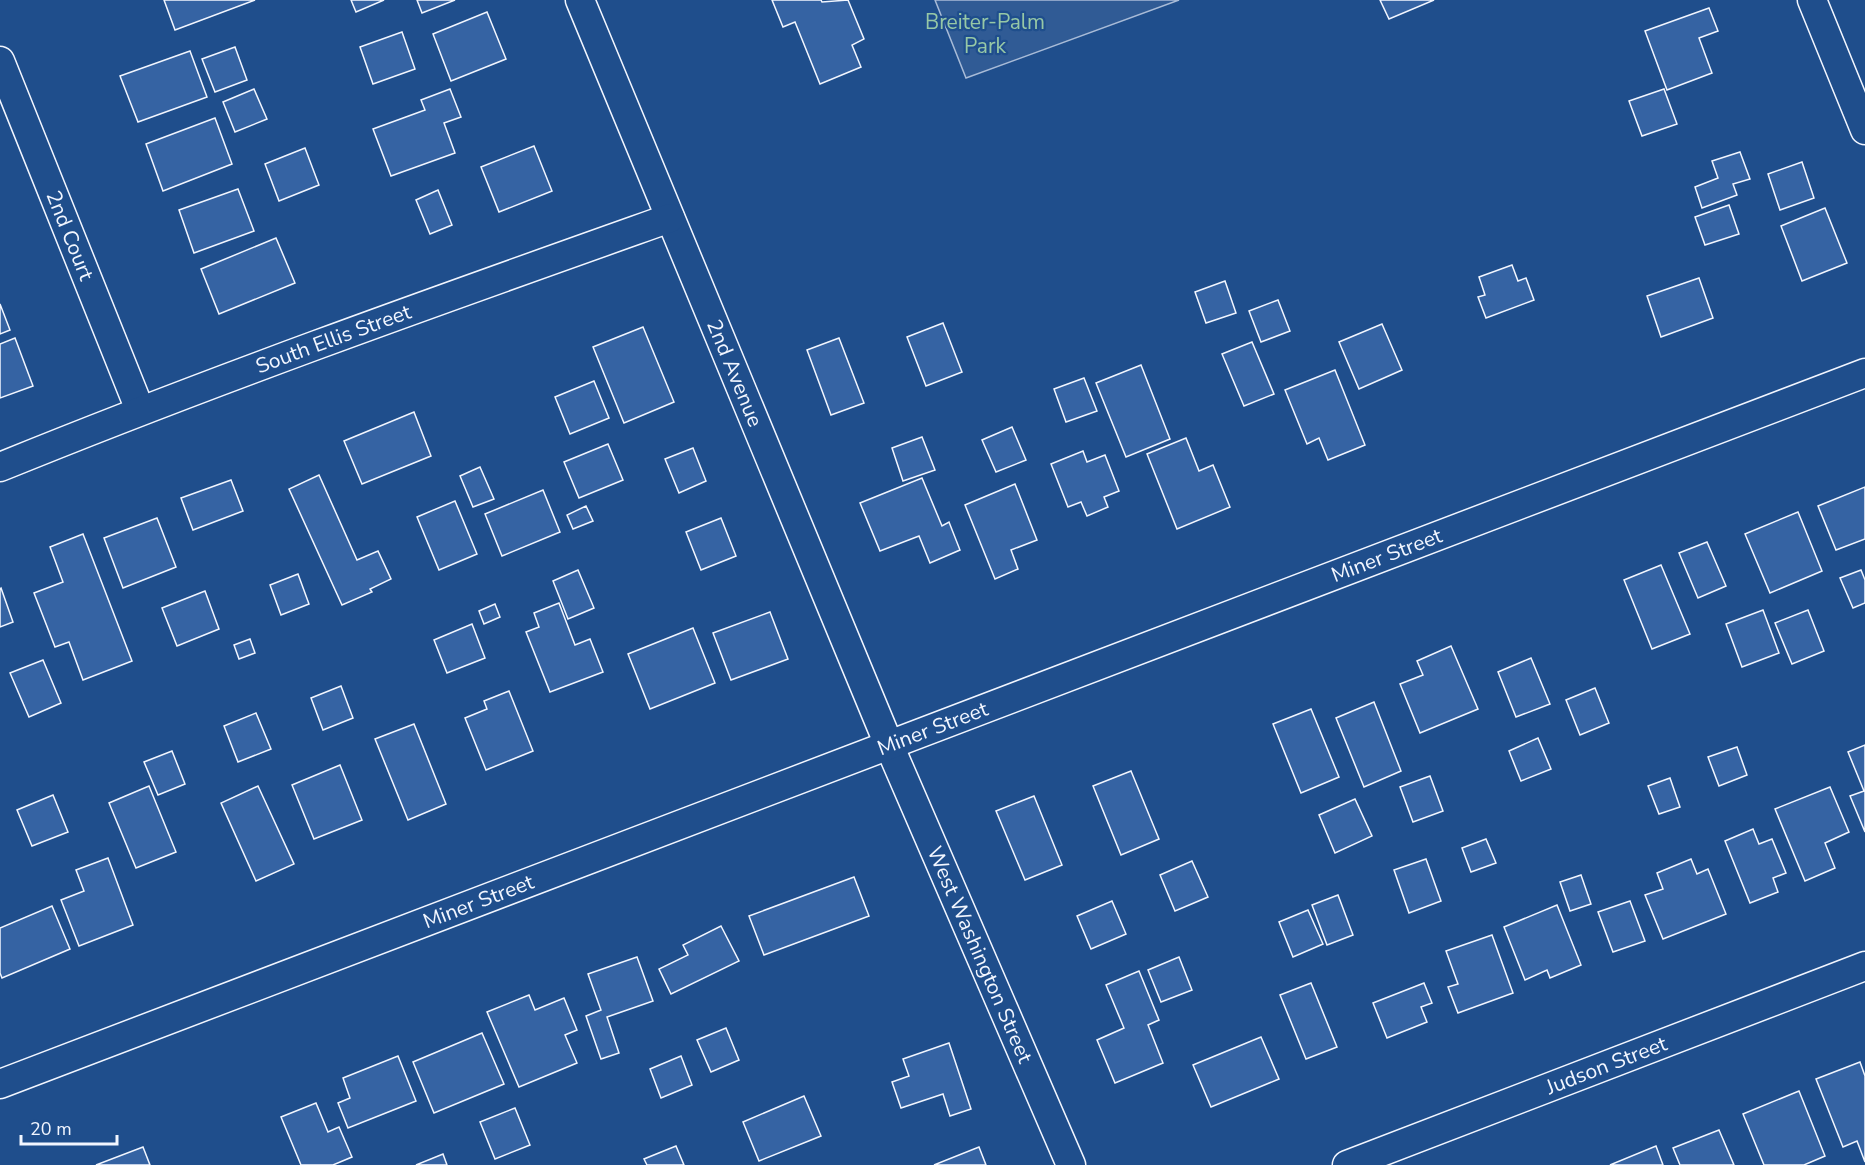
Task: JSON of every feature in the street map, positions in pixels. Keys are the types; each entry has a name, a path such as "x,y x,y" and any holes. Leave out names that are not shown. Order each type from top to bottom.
{"street":[{"name":"2nd Avenue","path":"580,0 889,745"},
{"path":"1812,0 1865,130"},
{"name":"2nd Court","path":"0,61 140,410"},
{"name":"South Ellis Street","path":"0,467 140,410 316,344 670,218"},
{"name":"Miner Street","path":"0,1084 1865,373"},
{"name":"West Washington Street","path":"889,745 1071,1165"},
{"name":"Judson Street","path":"1347,1165 1865,966"}],"shaded area":[{"name":"Breiter-Palm Park","path":"935,0 1179,0 966,78"}],"building":[{"path":"164,0 255,0 175,30"},
{"path":"351,0 384,0 356,12"},
{"path":"417,0 455,0 422,13"},
{"path":"772,0 821,0 822,2 848,0 864,39 852,45 861,67 820,84 795,22 783,27"},
{"path":"1380,0 1434,0 1389,19"},
{"path":"1709,8 1718,31 1699,38 1712,73 1667,90 1645,31"},
{"path":"487,12 506,59 451,81 433,34"},
{"path":"402,32 415,69 373,84 360,47"},
{"path":"235,47 247,80 215,92 202,59"},
{"path":"190,51 207,97 138,122 120,76"},
{"path":"254,89 267,119 235,132 223,102"},
{"path":"450,89 461,117 444,123 455,153 391,176 373,129 425,110 421,100"},
{"path":"1664,89 1677,124 1642,136 1629,101"},
{"path":"215,118 232,164 163,191 146,144"},
{"path":"534,146 552,191 499,212 481,167"},
{"path":"305,148 319,185 279,201 265,164"},
{"path":"1740,152 1750,179 1733,184 1737,195 1702,208 1695,187 1718,178 1712,161"},
{"path":"1802,162 1814,198 1780,210 1768,174"},
{"path":"238,189 254,231 194,253 179,210"},
{"path":"438,190 452,225 430,234 416,200"},
{"path":"1729,205 1739,234 1705,245 1695,217"},
{"path":"1825,208 1847,263 1802,281 1781,226"},
{"path":"276,238 295,283 219,314 201,269"},
{"path":"1512,265 1518,281 1526,278 1534,300 1486,318 1478,297 1485,295 1479,277"},
{"path":"1699,278 1713,318 1661,337 1647,296"},
{"path":"1225,281 1236,313 1206,323 1195,292"},
{"path":"1278,300 1290,331 1261,342 1249,311"},
{"path":"0,304 10,330 0,334"},
{"path":"943,323 962,372 926,386 907,337"},
{"path":"1382,324 1402,370 1359,389 1339,342"},
{"path":"643,327 674,402 624,423 593,347"},
{"path":"15,338 33,386 0,398 0,344"},
{"path":"839,338 864,403 831,415 807,350"},
{"path":"1252,342 1274,394 1244,406 1222,354"},
{"path":"1141,365 1170,439 1126,457 1096,383"},
{"path":"1335,370 1365,445 1328,460 1319,438 1307,444 1285,390"},
{"path":"1084,378 1097,411 1066,422 1054,389"},
{"path":"594,381 609,418 570,434 555,397"},
{"path":"414,412 431,456 362,484 344,441"},
{"path":"1012,427 1026,460 996,472 982,440"},
{"path":"922,437 935,470 903,481 892,448"},
{"path":"1186,438 1199,471 1213,465 1230,507 1177,529 1147,454"},
{"path":"608,444 623,480 579,498 564,462"},
{"path":"693,448 706,481 679,493 665,459"},
{"path":"1083,451 1087,462 1105,455 1119,491 1104,497 1108,507 1087,516 1081,502 1068,507 1051,464"},
{"path":"480,467 494,499 473,507 460,476"},
{"path":"319,475 357,560 378,551 391,579 370,589 372,592 342,605 289,489"},
{"path":"922,478 942,526 949,522 960,550 930,563 919,536 880,551 860,503"},
{"path":"231,480 243,511 193,530 181,498"},
{"path":"1015,484 1037,540 1011,550 1018,569 995,579 965,505"},
{"path":"1865,487 1865,539 1836,550 1818,506"},
{"path":"543,490 560,532 502,556 485,514"},
{"path":"455,501 477,554 439,570 417,517"},
{"path":"586,506 593,521 573,529 567,515"},
{"path":"1798,512 1822,571 1770,593 1745,534"},
{"path":"157,518 176,567 123,588 104,538"},
{"path":"721,518 736,556 701,570 686,532"},
{"path":"83,534 132,661 83,680 69,642 55,647 34,593 63,582 50,547"},
{"path":"1707,542 1726,586 1698,598 1679,553"},
{"path":"1661,565 1690,634 1652,649 1624,580"},
{"path":"578,570 594,608 568,619 553,581"},
{"path":"1861,570 1865,580 1865,603 1853,608 1840,578"},
{"path":"298,574 309,604 281,615 270,585"},
{"path":"0,589 13,622 0,627"},
{"path":"205,591 219,629 177,646 162,608"},
{"path":"559,603 575,645 590,639 603,672 550,692 526,632 539,627 534,613"},
{"path":"495,604 500,617 484,624 479,611"},
{"path":"1763,610 1779,653 1742,667 1726,624"},
{"path":"1808,610 1824,651 1792,664 1775,623"},
{"path":"770,612 788,659 731,680 713,633"},
{"path":"472,624 485,658 447,673 434,640"},
{"path":"693,628 715,683 650,709 628,654"},
{"path":"250,639 255,653 239,659 234,645"},
{"path":"1451,646 1478,709 1420,733 1400,684 1423,675 1417,661"},
{"path":"1531,658 1550,704 1516,717 1498,672"},
{"path":"43,660 61,703 29,717 10,673"},
{"path":"341,686 353,718 323,730 311,698"},
{"path":"1595,688 1609,723 1580,735 1566,700"},
{"path":"509,691 533,751 486,770 465,718 487,709 484,701"},
{"path":"1374,702 1401,771 1364,787 1336,718"},
{"path":"1311,709 1339,777 1301,793 1273,724"},
{"path":"256,713 271,749 238,762 224,726"},
{"path":"414,724 446,804 408,820 375,739"},
{"path":"1538,738 1551,769 1521,781 1509,751"},
{"path":"1865,745 1865,832 1850,796 1864,791 1848,752"},
{"path":"1737,747 1747,775 1719,786 1708,757"},
{"path":"172,751 185,784 158,795 144,762"},
{"path":"340,765 362,820 314,839 292,785"},
{"path":"1131,771 1159,839 1121,855 1093,786"},
{"path":"1430,776 1443,811 1413,822 1400,787"},
{"path":"1670,778 1680,807 1659,814 1648,786"},
{"path":"149,786 176,852 136,868 109,803"},
{"path":"258,786 294,864 256,881 221,803"},
{"path":"1830,787 1849,832 1825,843 1835,868 1805,881 1775,809"},
{"path":"53,795 68,832 32,846 17,810"},
{"path":"1034,796 1062,865 1025,880 996,811"},
{"path":"1355,799 1372,836 1335,853 1319,815"},
{"path":"1753,829 1759,844 1772,839 1786,873 1773,878 1778,892 1750,903 1725,841"},
{"path":"1486,839 1496,863 1471,872 1462,848"},
{"path":"108,858 133,925 79,946 61,900 84,891 76,870"},
{"path":"1426,859 1441,901 1409,913 1394,870"},
{"path":"1691,859 1697,874 1708,869 1726,914 1663,939 1645,895 1663,889 1657,873"},
{"path":"1192,861 1208,897 1175,911 1160,875"},
{"path":"1581,875 1591,904 1570,911 1560,882"},
{"path":"854,877 869,916 764,955 749,916"},
{"path":"1338,895 1353,935 1327,945 1312,905"},
{"path":"1112,901 1126,934 1091,949 1077,916"},
{"path":"1630,901 1645,941 1613,952 1598,912"},
{"path":"1557,905 1581,965 1550,978 1547,970 1525,980 1504,927"},
{"path":"52,906 70,949 2,978 0,928"},
{"path":"1308,910 1323,944 1293,957 1279,922"},
{"path":"721,926 739,961 671,994 659,969 688,955 683,945"},
{"path":"1492,935 1513,993 1458,1013 1448,987 1458,984 1446,951"},
{"path":"637,957 653,1001 607,1017 619,1053 601,1059 586,1016 601,1010 588,974"},
{"path":"1179,957 1192,990 1161,1002 1148,970"},
{"path":"1139,971 1159,1020 1148,1025 1163,1063 1115,1083 1097,1040 1124,1028 1106,985"},
{"path":"1311,983 1337,1047 1306,1059 1280,995"},
{"path":"1424,983 1432,1003 1421,1007 1427,1022 1387,1038 1373,1003"},
{"path":"529,995 535,1010 564,998 577,1030 565,1035 577,1063 519,1087 487,1012"},
{"path":"726,1028 739,1060 711,1072 697,1040"},
{"path":"482,1033 504,1084 434,1113 413,1062"},
{"path":"1261,1037 1279,1079 1211,1107 1193,1065"},
{"path":"949,1043 971,1109 950,1116 943,1094 901,1108 892,1082 909,1076 903,1059"},
{"path":"398,1056 416,1101 348,1128 338,1103 350,1098 343,1078"},
{"path":"681,1056 692,1085 661,1098 650,1069"},
{"path":"1860,1062 1865,1076 1865,1162 1857,1141 1843,1147 1816,1079"},
{"path":"1799,1091 1825,1156 1804,1165 1764,1165 1743,1114"},
{"path":"804,1096 821,1136 759,1161 743,1122"},
{"path":"316,1103 328,1132 339,1127 352,1157 333,1165 301,1165 281,1117"},
{"path":"515,1108 530,1145 495,1159 480,1122"},
{"path":"1719,1130 1734,1165 1680,1165 1673,1148"},
{"path":"676,1146 684,1165 647,1165 644,1159"},
{"path":"1656,1146 1663,1165 1610,1165"},
{"path":"143,1147 150,1165 96,1165"},
{"path":"979,1147 986,1165 934,1165"},
{"path":"443,1154 447,1165 416,1165"}]}
